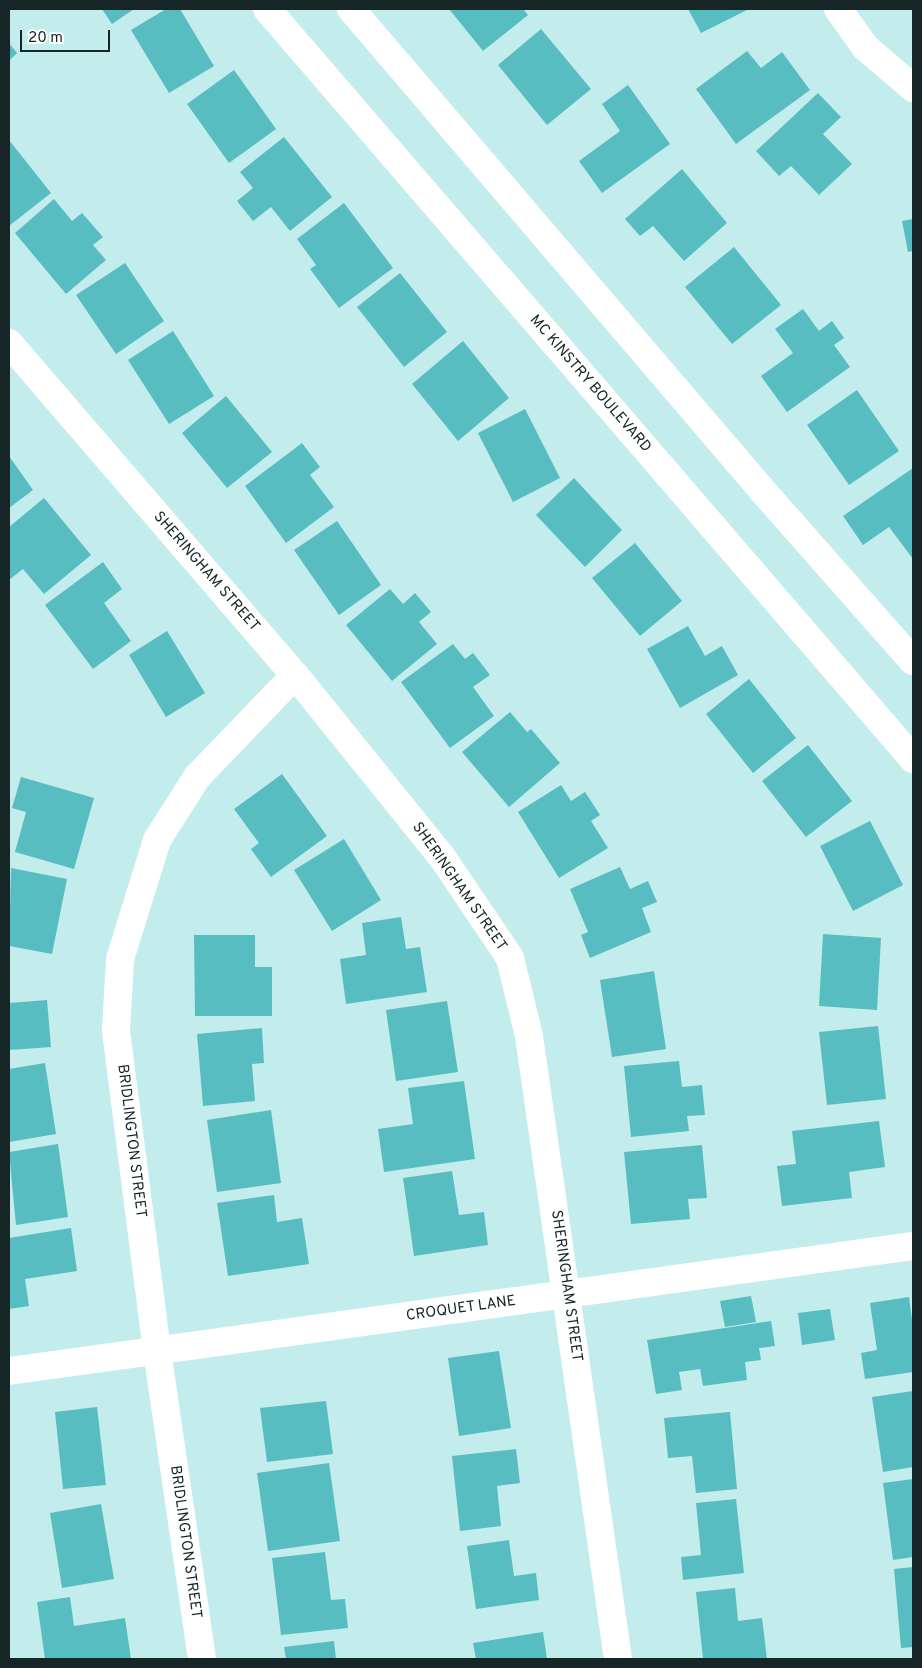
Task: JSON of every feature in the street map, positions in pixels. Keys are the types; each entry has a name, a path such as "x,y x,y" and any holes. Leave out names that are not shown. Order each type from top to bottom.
{"street":[{"name":"MC KINSTRY BOULEVARD","path":"267,9 913,759"},
{"path":"351,9 756,483 913,661"},
{"path":"838,9 866,48 913,88"},
{"name":"SHERINGHAM STREET","path":"9,343 294,675 442,858 510,958 529,1036 568,1294 618,1659"},
{"name":"BRIDLINGTON STREET","path":"202,1659 157,1351 116,1029 120,959 157,840 197,777 294,675"},
{"name":"CROQUET LANE","path":"9,1371 913,1246"}],"building":[{"path":"102,9 134,9 112,24"},
{"path":"166,9 180,9 214,66 169,93 131,30"},
{"path":"449,9 523,9 528,15 483,51"},
{"path":"688,9 749,9 701,33"},
{"path":"541,29 591,89 547,125 498,65"},
{"path":"9,43 17,53 9,61"},
{"path":"747,51 761,68 782,52 810,90 736,144 696,89"},
{"path":"234,70 276,129 229,163 187,104"},
{"path":"628,85 670,144 602,193 579,161 620,131 602,104"},
{"path":"818,93 841,117 823,134 852,164 819,195 791,166 779,176 756,151"},
{"path":"284,137 332,197 290,231 271,207 253,221 237,201 253,188 240,172"},
{"path":"9,140 51,193 9,226"},
{"path":"682,169 727,223 684,261 653,226 640,236 625,219"},
{"path":"54,199 72,221 82,213 103,237 93,245 106,260 66,294 15,233"},
{"path":"344,203 393,268 339,308 310,269 316,265 297,239"},
{"path":"913,219 913,251 908,252 902,221"},
{"path":"734,247 781,305 732,344 685,287"},
{"path":"125,263 164,321 116,354 76,295"},
{"path":"400,273 447,332 404,367 357,307"},
{"path":"803,309 819,331 832,321 844,338 834,345 850,367 787,412 761,376 793,353 775,329"},
{"path":"173,331 214,396 169,424 128,360"},
{"path":"463,341 509,398 458,441 412,384"},
{"path":"857,390 899,451 849,485 807,425"},
{"path":"226,396 272,452 227,488 182,433"},
{"path":"525,409 560,478 513,502 478,433"},
{"path":"302,443 320,467 310,475 334,507 286,543 245,486"},
{"path":"9,456 33,490 9,508"},
{"path":"913,468 913,559 889,527 863,545 843,516"},
{"path":"574,478 622,530 585,567 536,515"},
{"path":"44,498 91,555 44,594 23,569 9,580 9,527"},
{"path":"337,521 381,585 339,615 294,550"},
{"path":"635,543 682,601 640,636 592,578"},
{"path":"103,562 122,589 104,603 131,641 93,669 45,605"},
{"path":"390,589 403,604 415,593 431,612 419,622 437,644 392,681 346,625"},
{"path":"688,626 705,656 722,646 738,675 680,708 647,649"},
{"path":"167,631 205,693 166,717 129,655"},
{"path":"453,644 465,659 473,653 490,675 473,687 494,716 450,748 401,682"},
{"path":"749,679 796,738 753,773 706,714"},
{"path":"510,712 527,732 531,729 560,763 509,807 462,752"},
{"path":"808,745 852,801 806,837 762,781"},
{"path":"282,774 327,836 271,877 251,849 259,843 234,809"},
{"path":"21,777 94,798 74,869 15,852 26,812 12,808"},
{"path":"561,785 571,801 585,792 600,815 591,821 608,848 559,878 518,812"},
{"path":"870,821 903,885 853,911 820,846"},
{"path":"344,839 381,900 332,931 294,870"},
{"path":"620,867 630,889 648,881 657,902 642,908 651,932 590,958 581,935 588,932 570,889"},
{"path":"11,868 67,879 52,954 9,946"},
{"path":"401,917 406,949 420,947 427,992 346,1004 340,959 366,955 362,923"},
{"path":"823,934 881,938 877,1010 819,1006"},
{"path":"194,935 255,935 255,967 272,967 272,1016 195,1016"},
{"path":"654,971 666,1049 612,1057 600,980"},
{"path":"47,1000 51,1047 9,1050 9,1003"},
{"path":"447,1001 458,1072 396,1081 386,1010"},
{"path":"878,1026 886,1099 827,1105 819,1032"},
{"path":"262,1028 264,1063 252,1064 255,1101 203,1106 197,1034"},
{"path":"679,1061 682,1087 702,1085 705,1115 687,1116 689,1131 631,1137 624,1066"},
{"path":"45,1063 56,1134 9,1142 9,1069"},
{"path":"464,1081 475,1159 384,1172 378,1129 413,1124 408,1088"},
{"path":"271,1110 281,1183 217,1192 207,1120"},
{"path":"879,1121 885,1167 849,1172 852,1198 782,1206 777,1166 796,1164 792,1131"},
{"path":"58,1144 68,1217 16,1225 9,1152"},
{"path":"702,1145 707,1198 688,1199 690,1219 631,1224 624,1152"},
{"path":"452,1171 459,1215 484,1212 488,1245 414,1256 403,1178"},
{"path":"274,1195 277,1222 302,1218 309,1264 228,1276 217,1203"},
{"path":"71,1228 77,1271 25,1279 29,1306 9,1309 9,1238"},
{"path":"751,1296 756,1322 725,1327 720,1301"},
{"path":"909,1297 913,1327 913,1372 865,1379 861,1353 877,1350 870,1303"},
{"path":"830,1309 835,1340 802,1345 798,1313"},
{"path":"771,1321 775,1346 759,1348 761,1360 745,1362 747,1380 703,1386 700,1369 679,1372 682,1390 656,1394 647,1340"},
{"path":"499,1351 511,1428 459,1436 448,1358"},
{"path":"913,1391 913,1467 883,1472 872,1397"},
{"path":"326,1401 333,1454 267,1462 260,1408"},
{"path":"97,1407 106,1485 63,1489 55,1412"},
{"path":"730,1412 737,1489 696,1493 692,1456 668,1458 664,1418"},
{"path":"516,1449 520,1483 497,1486 501,1526 460,1531 452,1456"},
{"path":"329,1463 340,1541 268,1551 257,1473"},
{"path":"913,1479 913,1557 893,1560 883,1483"},
{"path":"736,1499 744,1573 683,1580 681,1557 701,1555 696,1503"},
{"path":"101,1504 114,1579 62,1588 50,1513"},
{"path":"509,1540 514,1576 536,1573 539,1600 476,1609 467,1546"},
{"path":"325,1552 331,1600 345,1599 348,1628 281,1635 272,1558"},
{"path":"913,1567 913,1647 901,1648 894,1569"},
{"path":"735,1588 738,1621 762,1618 767,1659 703,1659 696,1592"},
{"path":"70,1597 74,1626 125,1618 131,1659 45,1659 37,1602"},
{"path":"543,1632 547,1659 476,1659 473,1643"},
{"path":"334,1641 336,1659 286,1659 284,1647"}]}
